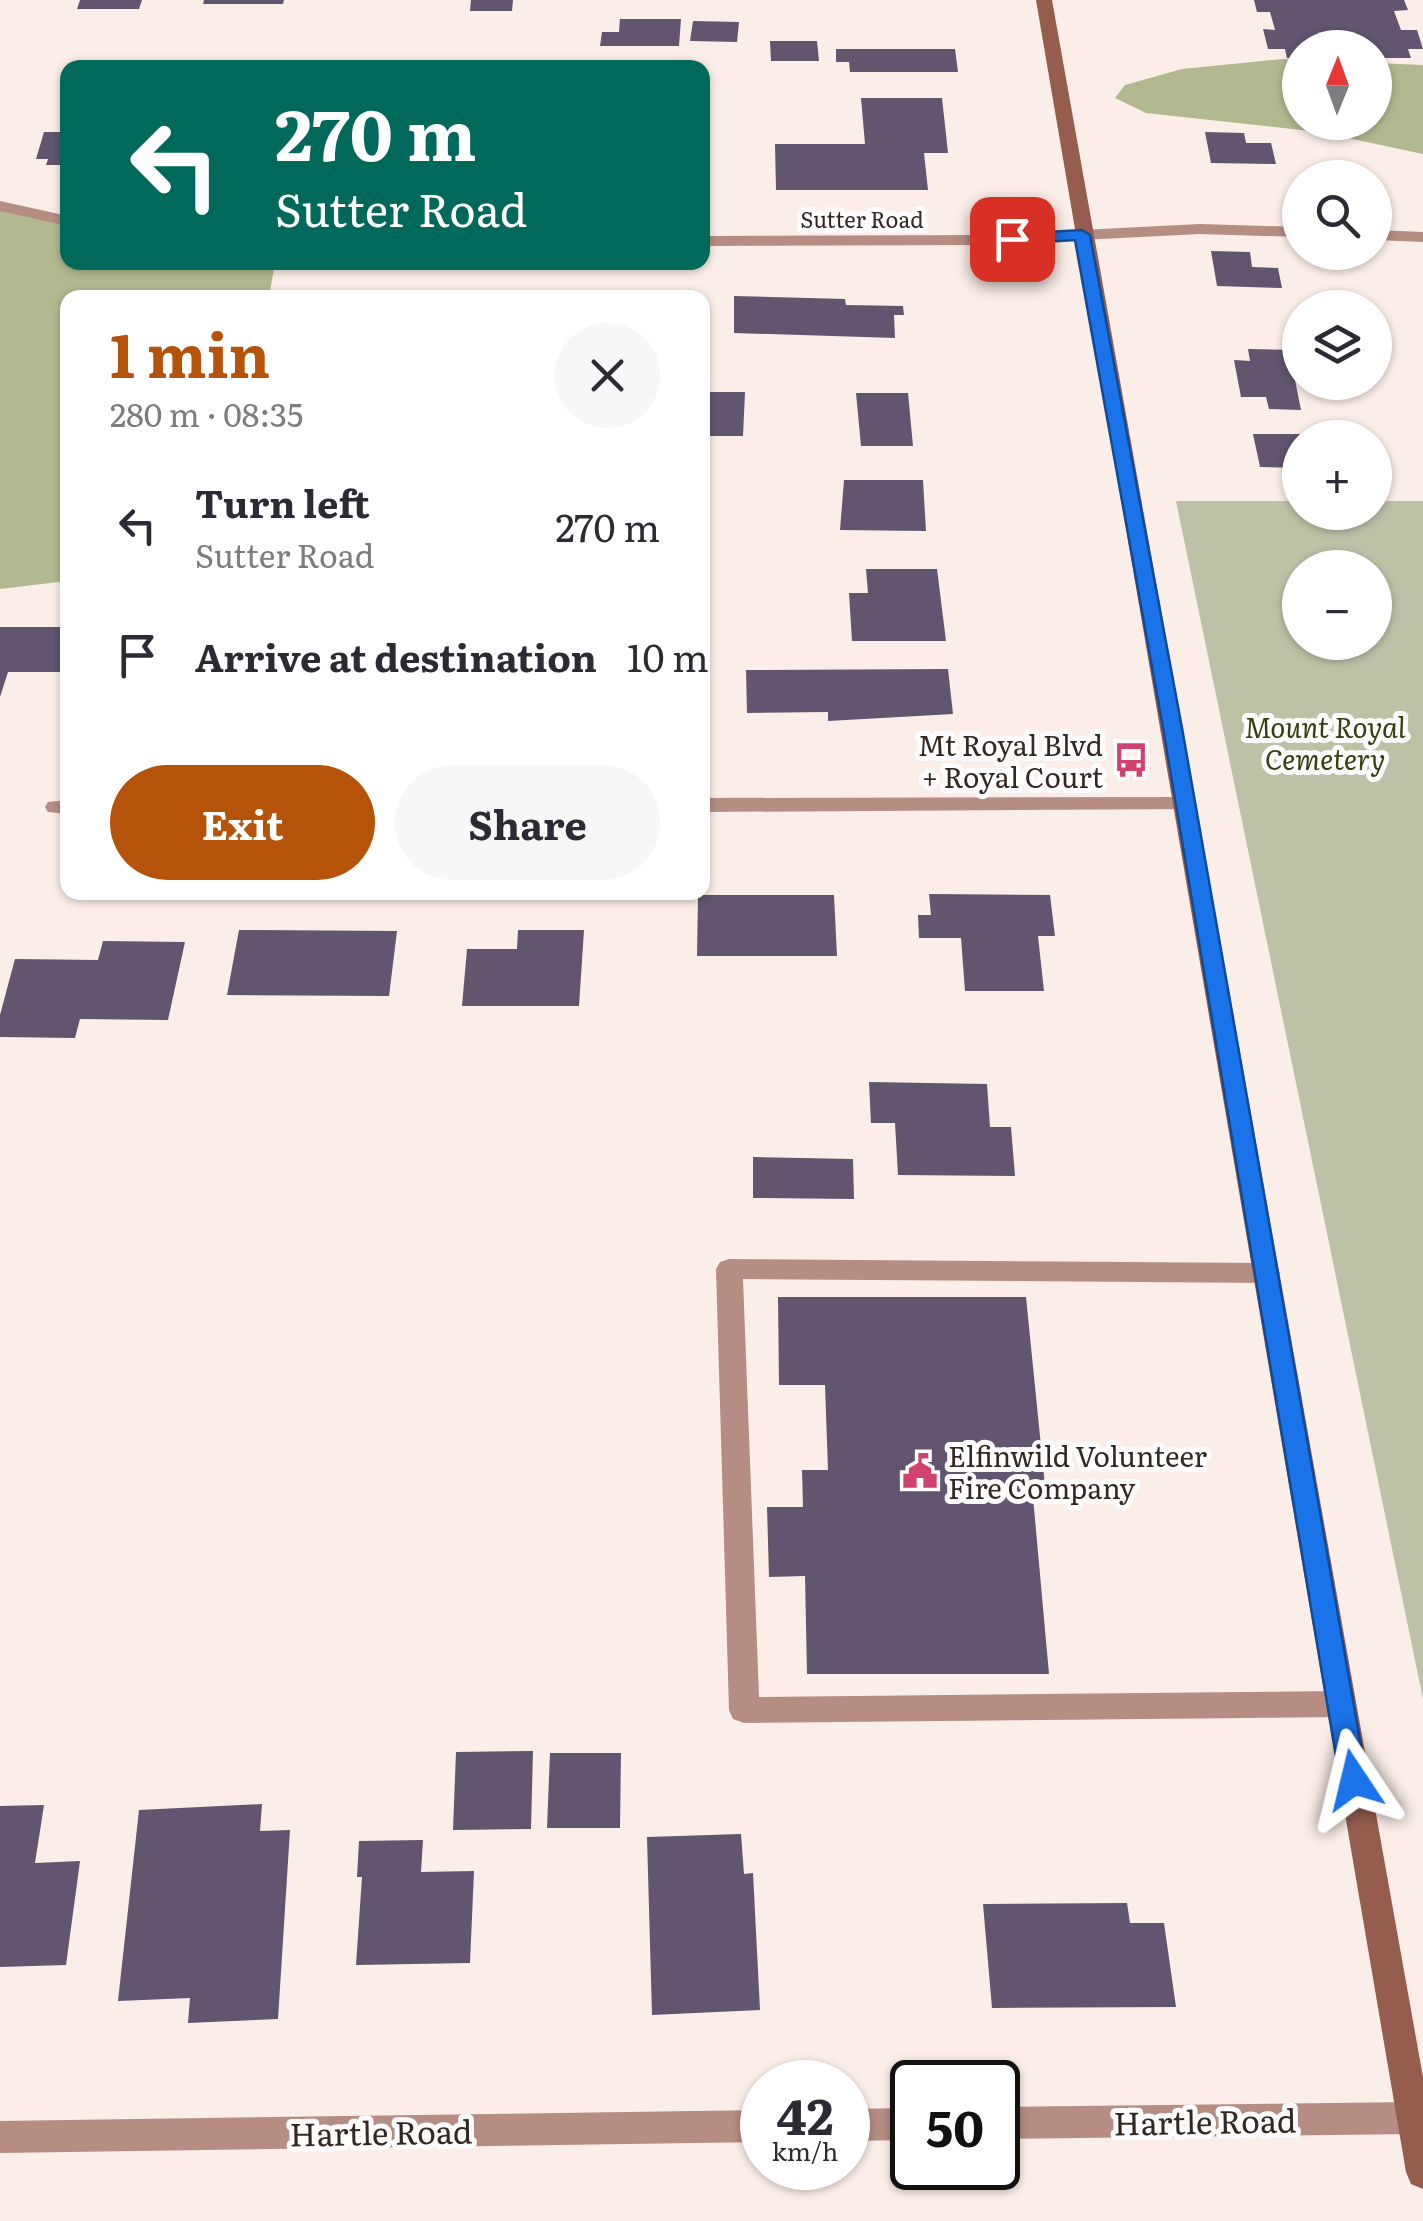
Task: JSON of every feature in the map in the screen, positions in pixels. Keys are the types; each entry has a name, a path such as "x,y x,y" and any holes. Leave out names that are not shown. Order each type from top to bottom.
{"main road":[{"path":"1044,0 1423,2172"}],"street":[{"path":"0,206 60,219"},
{"name":"Sutter Road","path":"710,241 980,240 1200,230 1282,232"},
{"path":"1392,236 1423,237"},
{"path":"710,805 1186,804"},
{"path":"1267,1273 728,1269 744,1710 1340,1704"},
{"name":"Hartle Road","path":"1020,2123 1413,2118"},
{"name":"Hartle Road","path":"0,2136 740,2126"}],"green space":[{"path":"1282,59 1282,128 1146,113 1115,98 1125,85 1182,69"},
{"path":"1392,64 1423,65 1423,154 1357,140 1392,140"},
{"path":"0,206 60,219 60,270 274,270 270,290 60,290 60,582 0,589"},
{"name":"Mount Royal Cemetery","path":"1176,501 1282,501 1282,530 1392,530 1392,501 1423,501 1423,1699"}],"building":[{"path":"80,0 142,0 139,9 77,9"},
{"path":"204,0 284,0 283,4 203,4"},
{"path":"471,0 513,0 512,11 470,11"},
{"path":"1254,0 1404,0 1408,10 1394,11 1401,30 1417,30 1423,49 1408,49 1411,58 1392,58 1392,30 1282,30 1282,49 1268,49 1263,29 1275,30 1270,12 1257,12"},
{"path":"620,19 681,19 679,46 600,46 602,32 619,32"},
{"path":"693,21 739,22 737,42 690,41"},
{"path":"770,41 817,41 819,61 771,61"},
{"path":"836,49 955,49 958,72 850,72 849,62 836,62"},
{"path":"861,98 942,98 948,153 924,153 928,190 776,190 775,144 865,144"},
{"path":"44,132 60,132 60,165 46,165 48,159 36,159"},
{"path":"1205,132 1244,133 1246,143 1271,143 1276,164 1211,163"},
{"path":"1211,251 1250,252 1252,267 1278,268 1282,288 1217,286"},
{"path":"734,296 845,299 846,305 903,306 904,315 894,315 895,338 734,333"},
{"path":"1248,349 1282,350 1282,400 1299,400 1301,410 1269,409 1266,397 1241,397 1234,360 1250,361"},
{"path":"710,392 745,392 743,436 710,436"},
{"path":"856,393 908,393 913,446 861,446"},
{"path":"1253,434 1282,434 1282,468 1260,467"},
{"path":"844,480 923,480 926,531 840,530"},
{"path":"866,569 937,569 946,641 852,641 849,593 868,593"},
{"path":"0,627 60,627 60,672 8,672 0,697"},
{"path":"948,669 953,714 828,721 828,712 747,713 746,670"},
{"path":"929,894 1050,895 1055,936 1038,936 1044,991 965,991 961,938 919,938 918,915 931,915"},
{"path":"710,895 834,895 837,956 697,956 698,900 710,900"},
{"path":"239,930 397,931 389,996 227,995"},
{"path":"518,930 584,930 579,1006 462,1006 467,949 517,949"},
{"path":"103,941 185,942 168,1020 80,1019 75,1038 0,1037 0,1015 15,959 98,960"},
{"path":"869,1082 987,1084 990,1127 1011,1127 1015,1176 898,1175 895,1123 871,1123"},
{"path":"753,1157 853,1159 854,1199 753,1198"},
{"path":"778,1297 1026,1297 1045,1486 1032,1486 1049,1674 807,1674 805,1576 769,1577 767,1507 803,1507 802,1470 828,1470 825,1385 779,1385"},
{"path":"533,1751 531,1829 453,1830 456,1752"},
{"path":"550,1753 621,1753 620,1828 547,1828"},
{"path":"262,1804 260,1831 290,1830 278,2019 188,2023 190,1998 118,2001 139,1810"},
{"path":"44,1805 35,1863 80,1861 66,1965 0,1967 0,1806"},
{"path":"741,1834 744,1874 753,1873 760,2010 652,2015 647,1837"},
{"path":"423,1840 421,1872 474,1871 470,1963 356,1965 362,1877 357,1877 359,1841"},
{"path":"1127,1903 1130,1923 1164,1923 1176,2007 992,2008 983,1904"}],"place":[{"name":"Mt Royal Blvd + Royal Court","path":"1131,760"},
{"name":"Elfinwild Volunteer Fire Company","path":"920,1471"}],"route":[{"path":"1012,239 1082,235 1132,500 1354,1780"}]}
